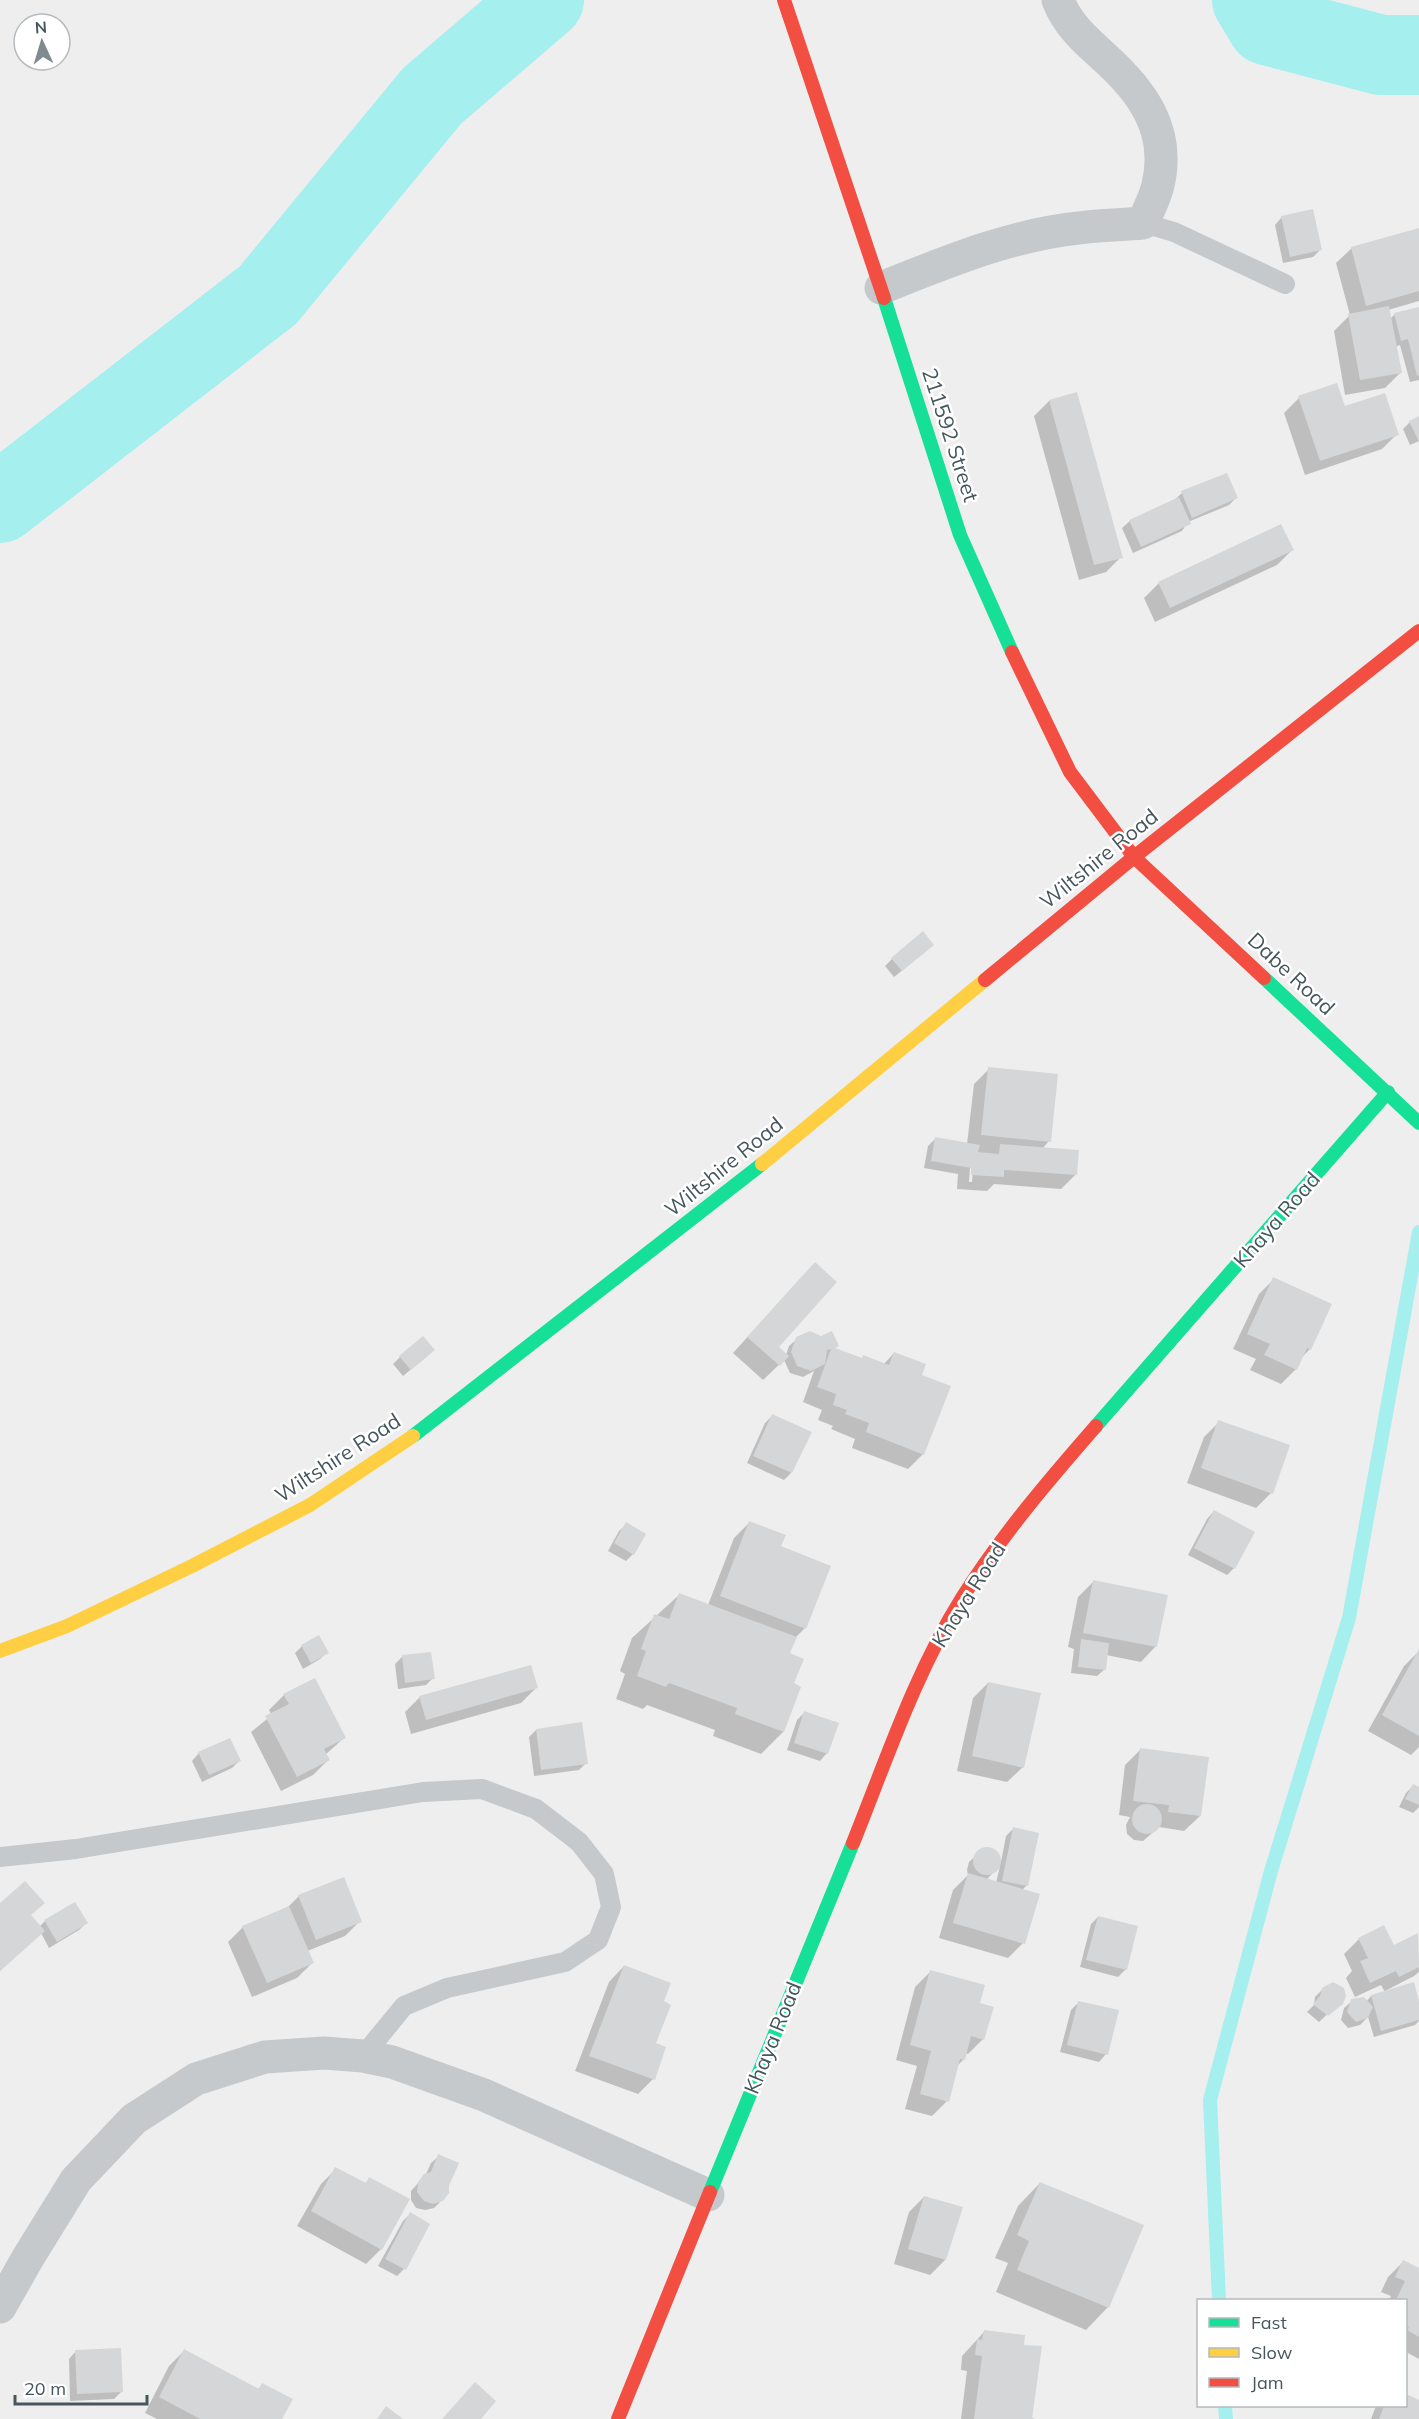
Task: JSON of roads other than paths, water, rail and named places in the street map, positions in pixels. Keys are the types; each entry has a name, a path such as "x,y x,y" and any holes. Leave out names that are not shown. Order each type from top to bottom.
{"street":[{"name":"211592 Street","path":"784,0 881,288 960,535 1021,673 1070,772 1134,857"},
{"path":"881,288 955,258 1046,234 1078,228 1143,223 1158,185 1161,156 1154,119 1142,97 1119,71 1073,27 1058,0"},
{"name":"Wiltshire Road","path":"0,1651 67,1626 192,1566 310,1505 432,1423 721,1198 1134,857 1419,631"},
{"name":"Dabe Road","path":"1134,857 1419,1123"},
{"name":"Khaya Road","path":"618,2419 921,1676 961,1600 999,1543 1053,1476 1388,1092"},
{"path":"0,2307 76,2180 134,2119 196,2079 265,2057 324,2053 363,2056 392,2062 484,2095 708,2195"}],"lane":[{"path":"1143,223 1174,232 1285,284"},
{"path":"0,1857 76,1849 423,1792 482,1789 536,1809 579,1842 604,1874 610,1906 598,1940 566,1962 447,1988 404,2006 363,2056"}],"waterway":[{"path":"0,503 268,295 432,96 544,0"},
{"path":"1252,0 1267,25 1381,55 1419,55"},
{"path":"1219,2299 1210,2100 1271,1871 1349,1618 1419,1232"},
{"path":"1225,2407 1226,2419"}]}
